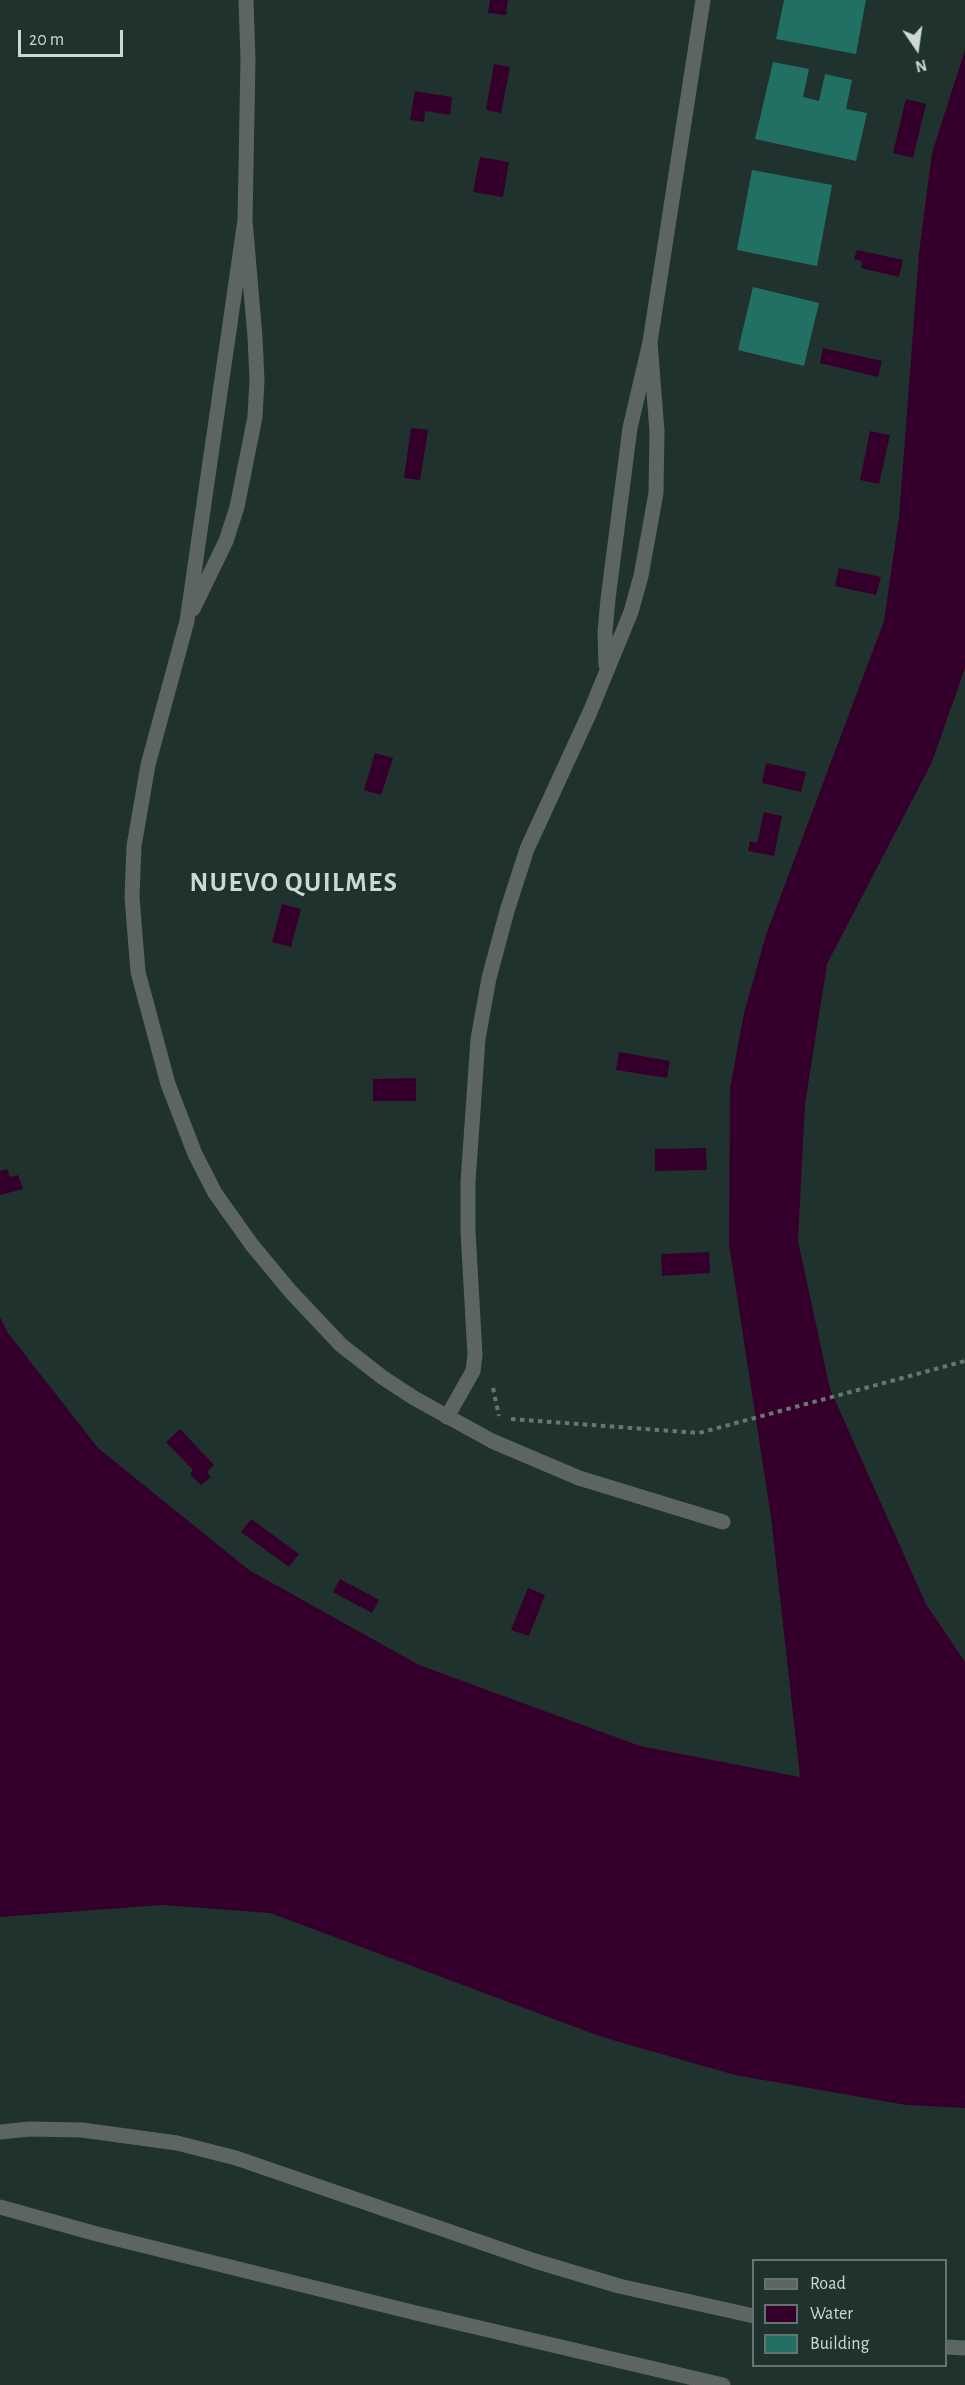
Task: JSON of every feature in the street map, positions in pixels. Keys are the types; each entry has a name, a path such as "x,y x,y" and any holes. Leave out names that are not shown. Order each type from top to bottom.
{"street":[{"path":"187,621 226,541 237,507 255,417 256,348 245,220 248,60 246,0"},
{"path":"606,671 605,632 608,599 630,428 650,342 703,0"},
{"path":"245,220 187,621 148,765 134,856 132,897 138,972 168,1084 195,1154 215,1193 258,1253 291,1292 342,1345 382,1377 447,1417 492,1441 579,1478 723,1522"},
{"path":"447,1417 472,1371 475,1355 468,1231 468,1182 478,1039 489,978 527,849 590,712 632,612 642,576 656,493 657,431 650,342"},
{"path":"0,2132 30,2129 82,2130 177,2143 236,2158 535,2261 619,2286 752,2316"},
{"path":"0,2207 98,2234 416,2313 723,2385"},
{"path":"947,2346 965,2348"}],"path":[{"path":"496,1378 493,1389 499,1418 699,1433 965,1361"}],"water":[{"path":"490,0 508,0 506,15 488,13"},
{"path":"965,50 965,668 932,762 827,964 805,1104 798,1241 830,1389 926,1604 965,1662 965,2108 906,2105 735,2075 602,2037 270,1913 162,1905 0,1917 0,1317 8,1333 98,1448 249,1570 419,1665 640,1746 800,1777 771,1517 729,1244 730,1088 744,1013 766,935 884,621 899,517 919,253 932,153"},
{"path":"494,64 510,67 501,113 486,110"},
{"path":"415,91 452,97 450,115 425,111 424,122 410,120"},
{"path":"906,99 926,104 913,158 893,153"},
{"path":"480,157 509,162 503,197 473,192"},
{"path":"857,250 903,260 899,277 861,268 862,261 854,259"},
{"path":"823,348 882,361 878,377 820,363"},
{"path":"411,428 428,430 420,480 404,478"},
{"path":"870,431 890,435 879,484 860,480"},
{"path":"839,568 881,577 876,595 835,586"},
{"path":"375,753 393,758 381,795 364,790"},
{"path":"766,763 806,772 801,792 762,783"},
{"path":"764,812 782,816 774,856 748,851 750,841 757,843"},
{"path":"282,904 301,909 291,947 272,942"},
{"path":"619,1052 670,1061 667,1078 616,1070"},
{"path":"416,1078 416,1101 373,1101 373,1079"},
{"path":"706,1148 707,1170 655,1171 655,1149"},
{"path":"7,1169 10,1177 18,1175 23,1189 0,1195 0,1171"},
{"path":"709,1252 710,1273 662,1276 661,1254"},
{"path":"180,1429 214,1465 207,1472 211,1477 201,1485 190,1474 193,1470 166,1442"},
{"path":"251,1519 299,1554 289,1567 241,1532"},
{"path":"340,1579 379,1600 372,1613 333,1592"},
{"path":"528,1588 545,1595 529,1636 511,1630"}],"building":[{"path":"784,0 866,0 856,54 776,39"},
{"path":"773,62 809,69 803,97 819,101 825,74 852,80 846,109 867,113 856,161 755,139"},
{"path":"752,170 832,185 817,266 737,250"},
{"path":"753,287 819,303 804,366 738,350"}],"district":[{"name":"NUEVO QUILMES","path":"294,883"}]}
